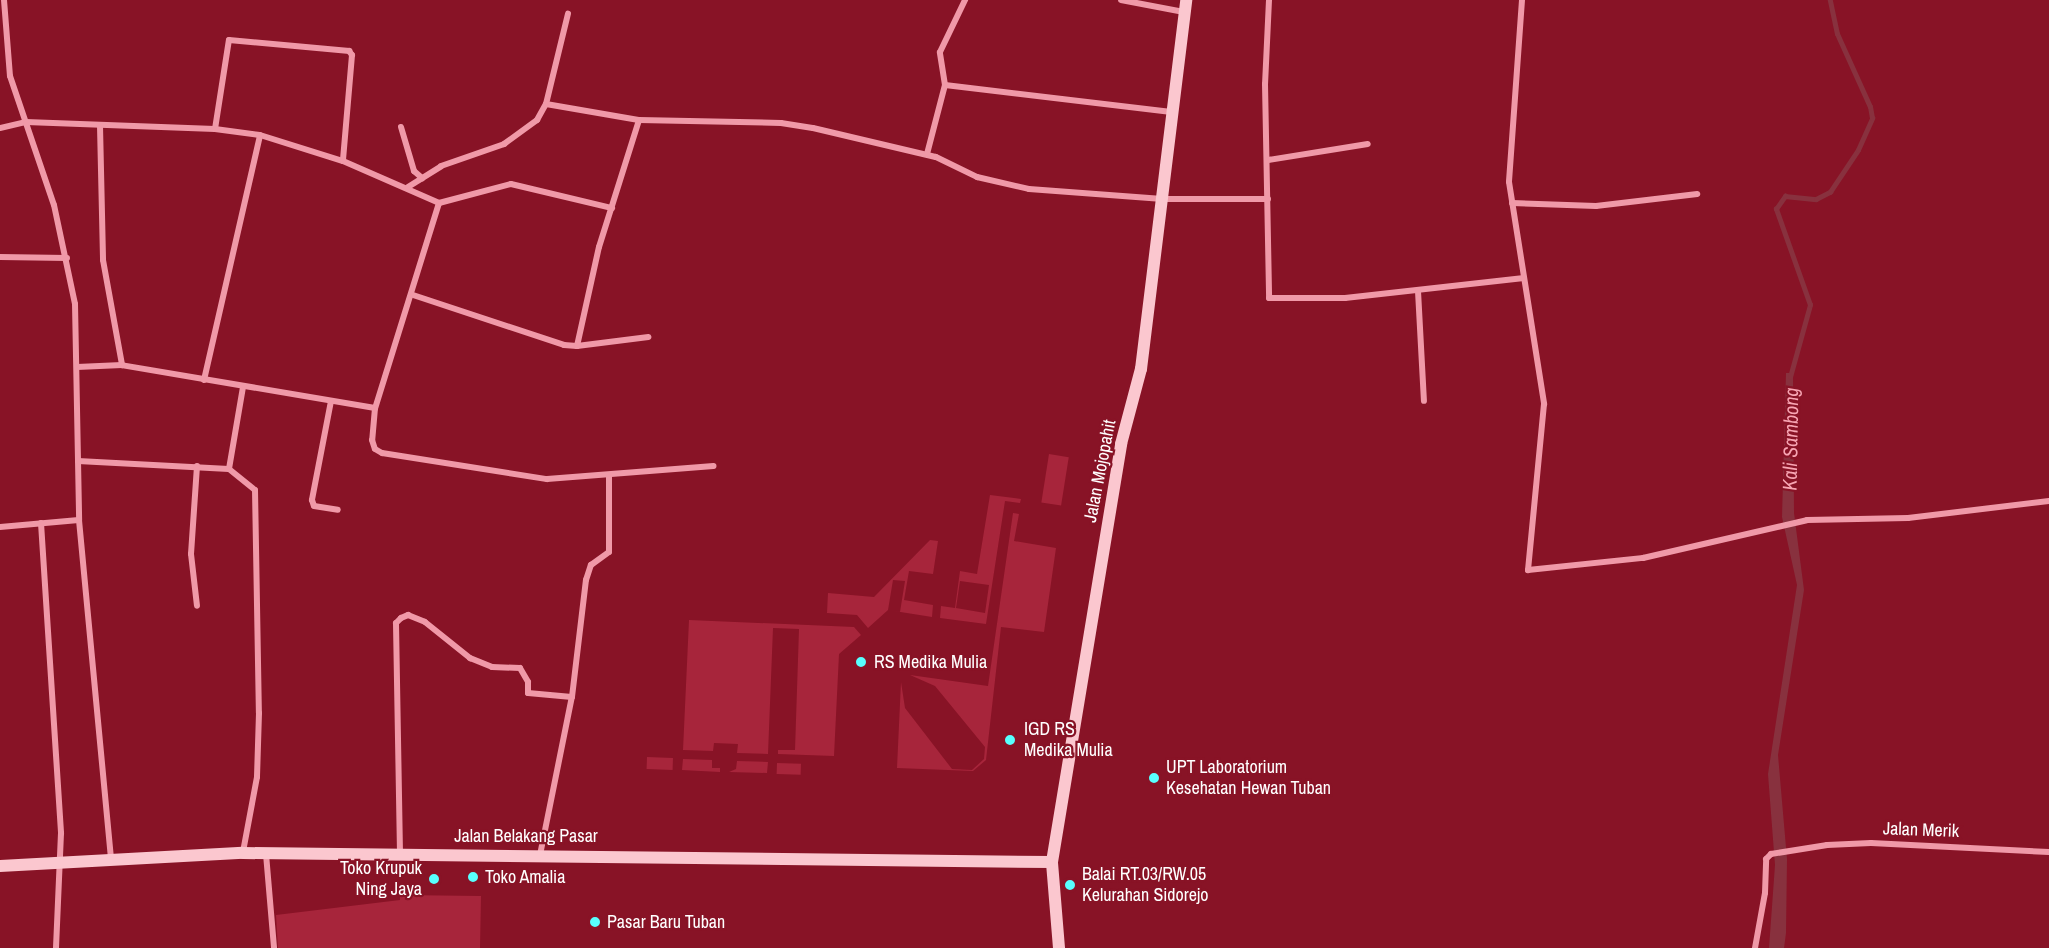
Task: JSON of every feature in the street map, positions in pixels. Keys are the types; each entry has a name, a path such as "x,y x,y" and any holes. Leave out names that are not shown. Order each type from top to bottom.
{"street":[{"path":"4,0 10,76 48,184 75,304 79,520 111,858"},
{"path":"927,154 945,85 939,68 940,52 964,0"},
{"path":"1121,0 1185,6"},
{"path":"1269,0 1265,84 1269,298 1345,298 1524,278"},
{"path":"1522,0 1508,169 1544,404 1528,570 1624,561 1807,520 1908,518 2049,501"},
{"name":"Jalan Mojopahit","path":"1059,948 1052,862 1121,444 1141,369 1185,6"},
{"path":"408,188 441,166 522,134 537,120 546,104 568,14"},
{"path":"215,129 229,40 349,51 352,55 343,161"},
{"path":"0,76 10,76"},
{"path":"945,85 1171,112"},
{"path":"546,104 639,120 781,123 927,154 977,177 1029,189 1163,199 1268,199"},
{"path":"577,346 612,208 639,120"},
{"path":"0,128 26,122 215,129 260,135 343,161 439,203 511,184 612,208"},
{"path":"100,126 103,260 122,365"},
{"path":"400,127 414,171 422,178"},
{"path":"204,380 260,135"},
{"path":"1268,160 1368,144"},
{"path":"1512,203 1596,206 1697,194"},
{"path":"439,203 413,295 375,408 372,440 375,449 382,453 532,477 609,475 713,466"},
{"path":"0,257 66,258"},
{"path":"1418,291 1424,401"},
{"path":"413,295 564,345 577,346 648,337"},
{"path":"77,367 122,365 375,408"},
{"path":"229,469 243,387"},
{"path":"331,401 312,500 314,506 338,510"},
{"path":"78,461 229,469 255,490 260,712 257,777 243,853"},
{"path":"197,466 191,554 197,606"},
{"path":"540,855 572,697 586,580 591,565 609,552 609,475"},
{"path":"0,527 79,520"},
{"path":"41,523 61,823 56,948"},
{"path":"400,853 396,622 408,615 425,622 470,658 492,667 520,668 528,682 528,693 572,697"},
{"name":"Jalan Merik","path":"1755,948 1765,893 1766,859 1771,854 1870,843 2049,852"},
{"name":"Jalan Belakang Pasar","path":"0,866 111,858 243,853 1052,862"},
{"path":"266,854 274,948"}],"shaded area":[{"path":"1049,454 1069,457 1061,506 1041,502"},
{"path":"990,495 1021,499 1020,503 1005,501 986,624 940,618 941,606 955,608 960,571 977,574","holes":["960,581 989,585 985,613 956,608"]},
{"path":"1013,513 1019,514 1014,541 1056,548 1044,632 1001,627 986,760 973,771 897,768 901,682 905,708 952,769 972,770 984,759 985,747 935,686 910,675 988,686"},
{"path":"930,540 938,541 933,574 909,571 904,600 933,605 932,617 900,612 905,581 893,580 888,610 868,628 857,615 827,613 828,593 874,597"},
{"path":"689,620 854,627 861,635 839,654 834,756 778,754 778,750 795,750 799,629 773,628 768,754 737,753 738,744 714,743 713,751 683,750"},
{"path":"647,757 673,758 673,770 647,769"},
{"path":"683,759 712,760 712,768 720,768 720,772 682,770"},
{"path":"737,761 768,762 767,773 729,772 736,769"},
{"path":"777,763 801,764 801,775 777,774"},
{"path":"400,895 481,896 480,948 278,948 276,915 400,900"}],"water":[{"path":"1786,373 1793,373 1794,513 1804,590 1778,755 1787,859 1786,933 1784,948 1769,948 1775,865 1768,774 1797,585 1782,517"}],"waterway":[{"name":"Kali Sambong","path":"1790,377 1810,305 1776,209 1785,196 1816,199 1830,192 1858,150 1872,118 1870,107 1837,34 1830,0"}],"place":[{"name":"RS Medika Mulia","path":"861,662"},
{"name":"IGD RS Medika Mulia","path":"1010,740"},
{"name":"UPT Laboratorium Kesehatan Hewan Tuban","path":"1154,778"},
{"name":"Toko Amalia","path":"473,877"},
{"name":"Toko Krupuk Ning Jaya","path":"434,879"},
{"name":"Balai RT.03/RW.05 Kelurahan Sidorejo","path":"1070,885"},
{"name":"Pasar Baru Tuban","path":"595,922"}]}
